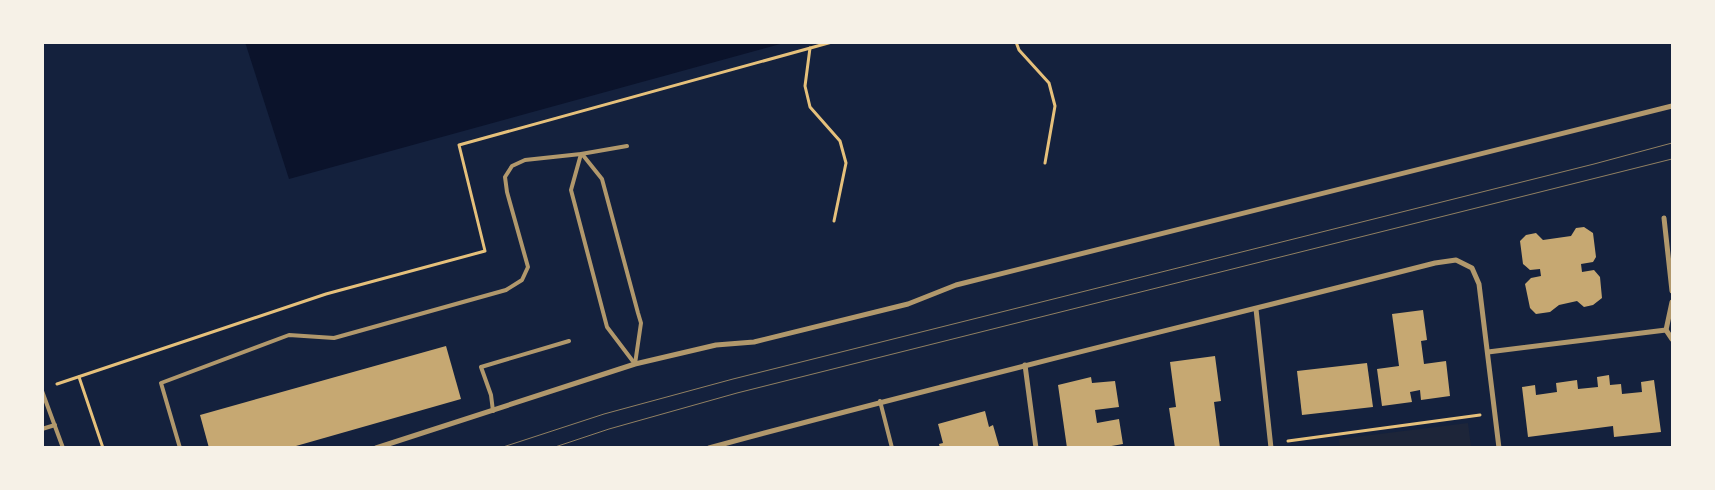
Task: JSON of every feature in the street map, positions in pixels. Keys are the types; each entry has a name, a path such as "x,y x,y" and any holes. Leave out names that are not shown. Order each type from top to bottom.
{"street":[{"path":"376,448 635,364 716,345 754,342 908,304 956,285 1672,106"},
{"path":"1664,218 1672,291"},
{"path":"709,448 880,401 1435,263 1456,260 1472,268 1478,284 1499,448"},
{"path":"1672,302 1666,330 1672,339"},
{"path":"1256,309 1271,445"},
{"path":"1488,352 1666,330"},
{"path":"1025,365 1036,448"}],"lane":[{"path":"180,448 161,383 289,335 334,338 506,290 522,280 528,266 507,192 505,178 512,166 525,160 581,154 626,146"},
{"path":"581,154 571,190 607,327 635,364"},
{"path":"581,154 602,179 641,323 635,364"},
{"path":"493,410 481,367 569,341"},
{"path":"42,391 63,448"},
{"path":"880,401 892,448"},
{"path":"42,429 55,424"}],"path":[{"path":"52,386 326,294 485,251 459,145 832,42"},
{"path":"1016,42 1018,50 1049,83 1054,101 1055,106 1045,163"},
{"path":"810,48 805,86 810,106 840,141 846,163 834,221"},
{"path":"79,377 103,448"},
{"path":"1271,445 1495,413"}],"shaded area":[{"path":"245,42 784,42 784,43 289,179"},
{"path":"1468,423 1471,447 1340,447 1339,439"}],"building":[{"path":"1584,227 1593,233 1596,257 1593,262 1581,264 1582,272 1594,270 1600,277 1602,298 1593,305 1584,307 1577,301 1559,305 1550,312 1536,314 1530,308 1525,284 1531,278 1541,276 1540,269 1530,270 1523,264 1520,241 1526,235 1536,233 1543,240 1571,236 1576,228"},
{"path":"1423,310 1427,340 1421,341 1424,364 1446,361 1450,396 1421,400 1420,390 1410,392 1412,402 1382,406 1377,369 1399,366 1392,314"},
{"path":"446,346 461,399 289,448 209,448 200,415"},
{"path":"1215,356 1221,401 1214,402 1220,448 1175,448 1169,408 1176,407 1170,362"},
{"path":"1367,363 1373,407 1302,415 1297,371"},
{"path":"1609,375 1610,385 1621,384 1622,394 1642,392 1641,382 1654,380 1661,432 1614,437 1613,426 1528,437 1522,387 1535,385 1536,395 1557,392 1556,383 1577,380 1578,389 1598,387 1597,377"},
{"path":"1091,377 1092,383 1115,381 1119,407 1095,410 1097,423 1119,419 1123,444 1100,448 1067,448 1058,385"},
{"path":"985,411 989,427 993,425 999,446 940,448 939,444 943,443 938,424"}],"tram line":[{"path":"500,448 604,414 733,379 1672,143"},
{"path":"552,448 609,429 737,393 1672,159"}]}
